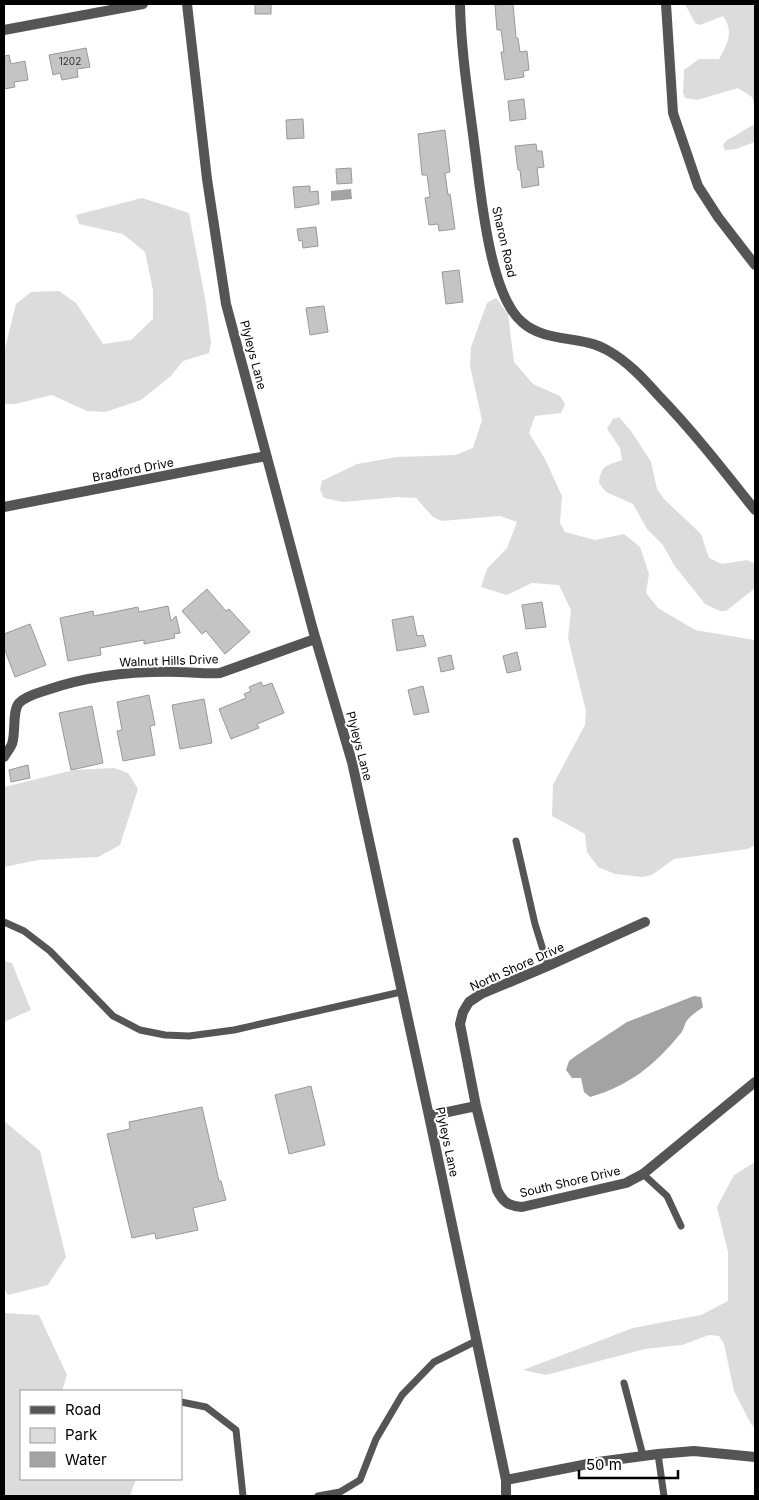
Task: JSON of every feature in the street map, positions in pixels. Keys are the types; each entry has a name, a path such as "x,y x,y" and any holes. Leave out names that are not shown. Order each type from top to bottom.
{"street":[{"path":"4,30 143,4"},
{"name":"Plyleys Lane","path":"187,4 207,179 226,304 315,639 352,762 506,1480 506,1496"},
{"name":"Sharon Road","path":"460,4 465,72 487,231 494,267 508,303 522,322 538,332 583,341 606,349 623,361 682,419 755,510"},
{"path":"666,4 673,113 698,186 718,217 755,265"},
{"name":"Bradford Drive","path":"4,508 266,456"},
{"name":"Walnut Hills Drive","path":"4,757 11,745 15,729 15,713 19,704 32,695 64,685 131,673 180,672 220,674 315,639"},
{"name":"North Shore Drive","path":"476,1106 460,1024 463,1012 469,1002 481,994 645,922"},
{"name":"South Shore Drive","path":"476,1106 497,1190 502,1200 510,1206 522,1208 626,1183 643,1174 755,1082"},
{"path":"429,1116 476,1106"},
{"path":"506,1480 598,1462 658,1454 694,1451 755,1457"}],"lane":[{"path":"516,841 535,924 548,966"},
{"path":"4,922 24,931 50,951 114,1016 140,1030 165,1035 189,1036 234,1030 401,992"},
{"path":"643,1174 667,1196 682,1226"},
{"path":"318,1496 340,1492 360,1480 376,1439 402,1395 434,1362 476,1341"},
{"path":"624,1384 643,1456"},
{"path":"182,1402 206,1407 236,1430 244,1496"},
{"path":"658,1454 664,1496"}],"green space":[{"path":"685,4 755,4 755,106 752,97 738,88 697,100 685,98 683,93 684,70 699,59 719,59 727,43 729,32 723,16 700,25 695,23"},
{"path":"755,122 755,142 736,149 725,150 723,145 726,141"},
{"path":"142,198 189,213 206,304 211,343 209,353 183,361 171,376 141,400 105,412 87,411 52,395 15,404 4,404 4,352 16,304 31,292 59,291 76,303 103,344 131,340 153,319 153,290 145,252 123,234 79,224 76,215"},
{"path":"496,298 508,314 514,362 533,384 560,396 565,404 561,413 535,416 529,433 545,459 562,496 560,523 565,532 595,540 624,534 640,547 649,574 646,593 658,608 695,630 755,640 755,845 748,849 674,859 652,875 642,877 615,874 598,867 587,852 585,834 552,816 553,785 585,725 586,711 568,638 571,610 559,585 532,583 507,595 481,587 487,569 507,548 517,522 500,516 442,521 433,517 416,498 398,497 343,502 324,498 320,490 322,481 357,464 397,457 455,455 473,448 482,420 470,366 471,347 487,303"},
{"path":"619,417 631,431 651,462 657,489 664,499 701,534 709,558 722,564 747,560 755,564 754,589 726,611 720,611 705,604 674,565 663,545 647,529 633,504 606,492 599,483 601,473 605,467 622,460 620,448 607,429 613,419"},
{"path":"114,768 128,773 138,789 120,845 98,857 38,860 4,867 4,787 74,770"},
{"path":"4,961 12,963 31,1010 4,1022"},
{"path":"4,1121 40,1151 66,1257 48,1285 8,1295 4,1289"},
{"path":"755,1162 755,1428 751,1424 734,1391 724,1344 719,1336 709,1335 682,1345 645,1349 546,1375 523,1370 633,1328 701,1315 728,1301 728,1252 717,1207 734,1175"},
{"path":"4,1313 39,1315 67,1375 62,1390 20,1390 20,1480 136,1480 130,1496 4,1496"}],"water":[{"path":"351,189 352,199 331,201 331,191"},
{"path":"694,996 701,997 703,1007 689,1018 681,1033 651,1064 617,1087 590,1097 584,1092 581,1078 572,1078 566,1070 569,1061 627,1022"}],"building":[{"path":"255,4 271,4 271,14 255,14"},
{"path":"513,4 516,38 518,38 520,52 527,51 529,70 523,71 524,77 505,80 501,52 504,52 501,30 497,30 495,5"},
{"path":"86,48 90,67 77,69 78,77 62,80 60,73 53,75 49,55"},
{"path":"9,55 11,64 25,61 28,80 14,82 15,87 4,89 4,56"},
{"path":"524,99 526,119 510,121 508,101"},
{"path":"303,119 304,138 287,139 286,120"},
{"path":"445,130 450,172 445,173 455,229 439,231 438,224 429,225 425,198 430,197 427,175 422,175 418,134"},
{"path":"536,144 537,151 542,151 544,167 537,168 539,185 522,188 515,146"},
{"path":"351,168 352,183 337,184 336,169"},
{"path":"310,186 310,192 318,191 319,204 295,208 293,187"},
{"path":"316,227 318,246 303,248 302,240 299,241 297,229"},
{"path":"459,270 463,302 446,304 442,272"},
{"path":"324,306 328,332 310,335 306,308"},
{"path":"207,589 226,611 229,609 250,632 225,654 206,631 202,634 182,611"},
{"path":"542,602 546,627 526,629 522,605"},
{"path":"168,606 171,621 176,616 180,633 174,634 175,638 144,644 144,640 100,648 101,655 68,661 60,618 93,611 94,616 138,607 139,612"},
{"path":"413,616 417,636 423,635 426,646 397,651 392,620"},
{"path":"30,624 46,665 15,677 4,648 4,634"},
{"path":"517,652 521,670 507,673 503,656"},
{"path":"451,655 454,669 441,672 438,658"},
{"path":"261,682 263,686 272,683 284,713 257,724 259,728 231,739 219,709 246,698 244,694 251,691 249,687"},
{"path":"423,686 429,712 414,715 408,690"},
{"path":"149,695 155,725 150,726 155,755 123,761 117,731 122,730 117,702"},
{"path":"204,699 212,743 180,749 172,705"},
{"path":"92,706 103,763 71,770 59,713"},
{"path":"28,765 30,778 11,782 9,770"},
{"path":"311,1086 325,1145 289,1154 275,1095"},
{"path":"202,1107 219,1181 221,1181 226,1200 193,1208 198,1230 156,1239 155,1233 132,1238 107,1134 130,1129 129,1122"}]}
